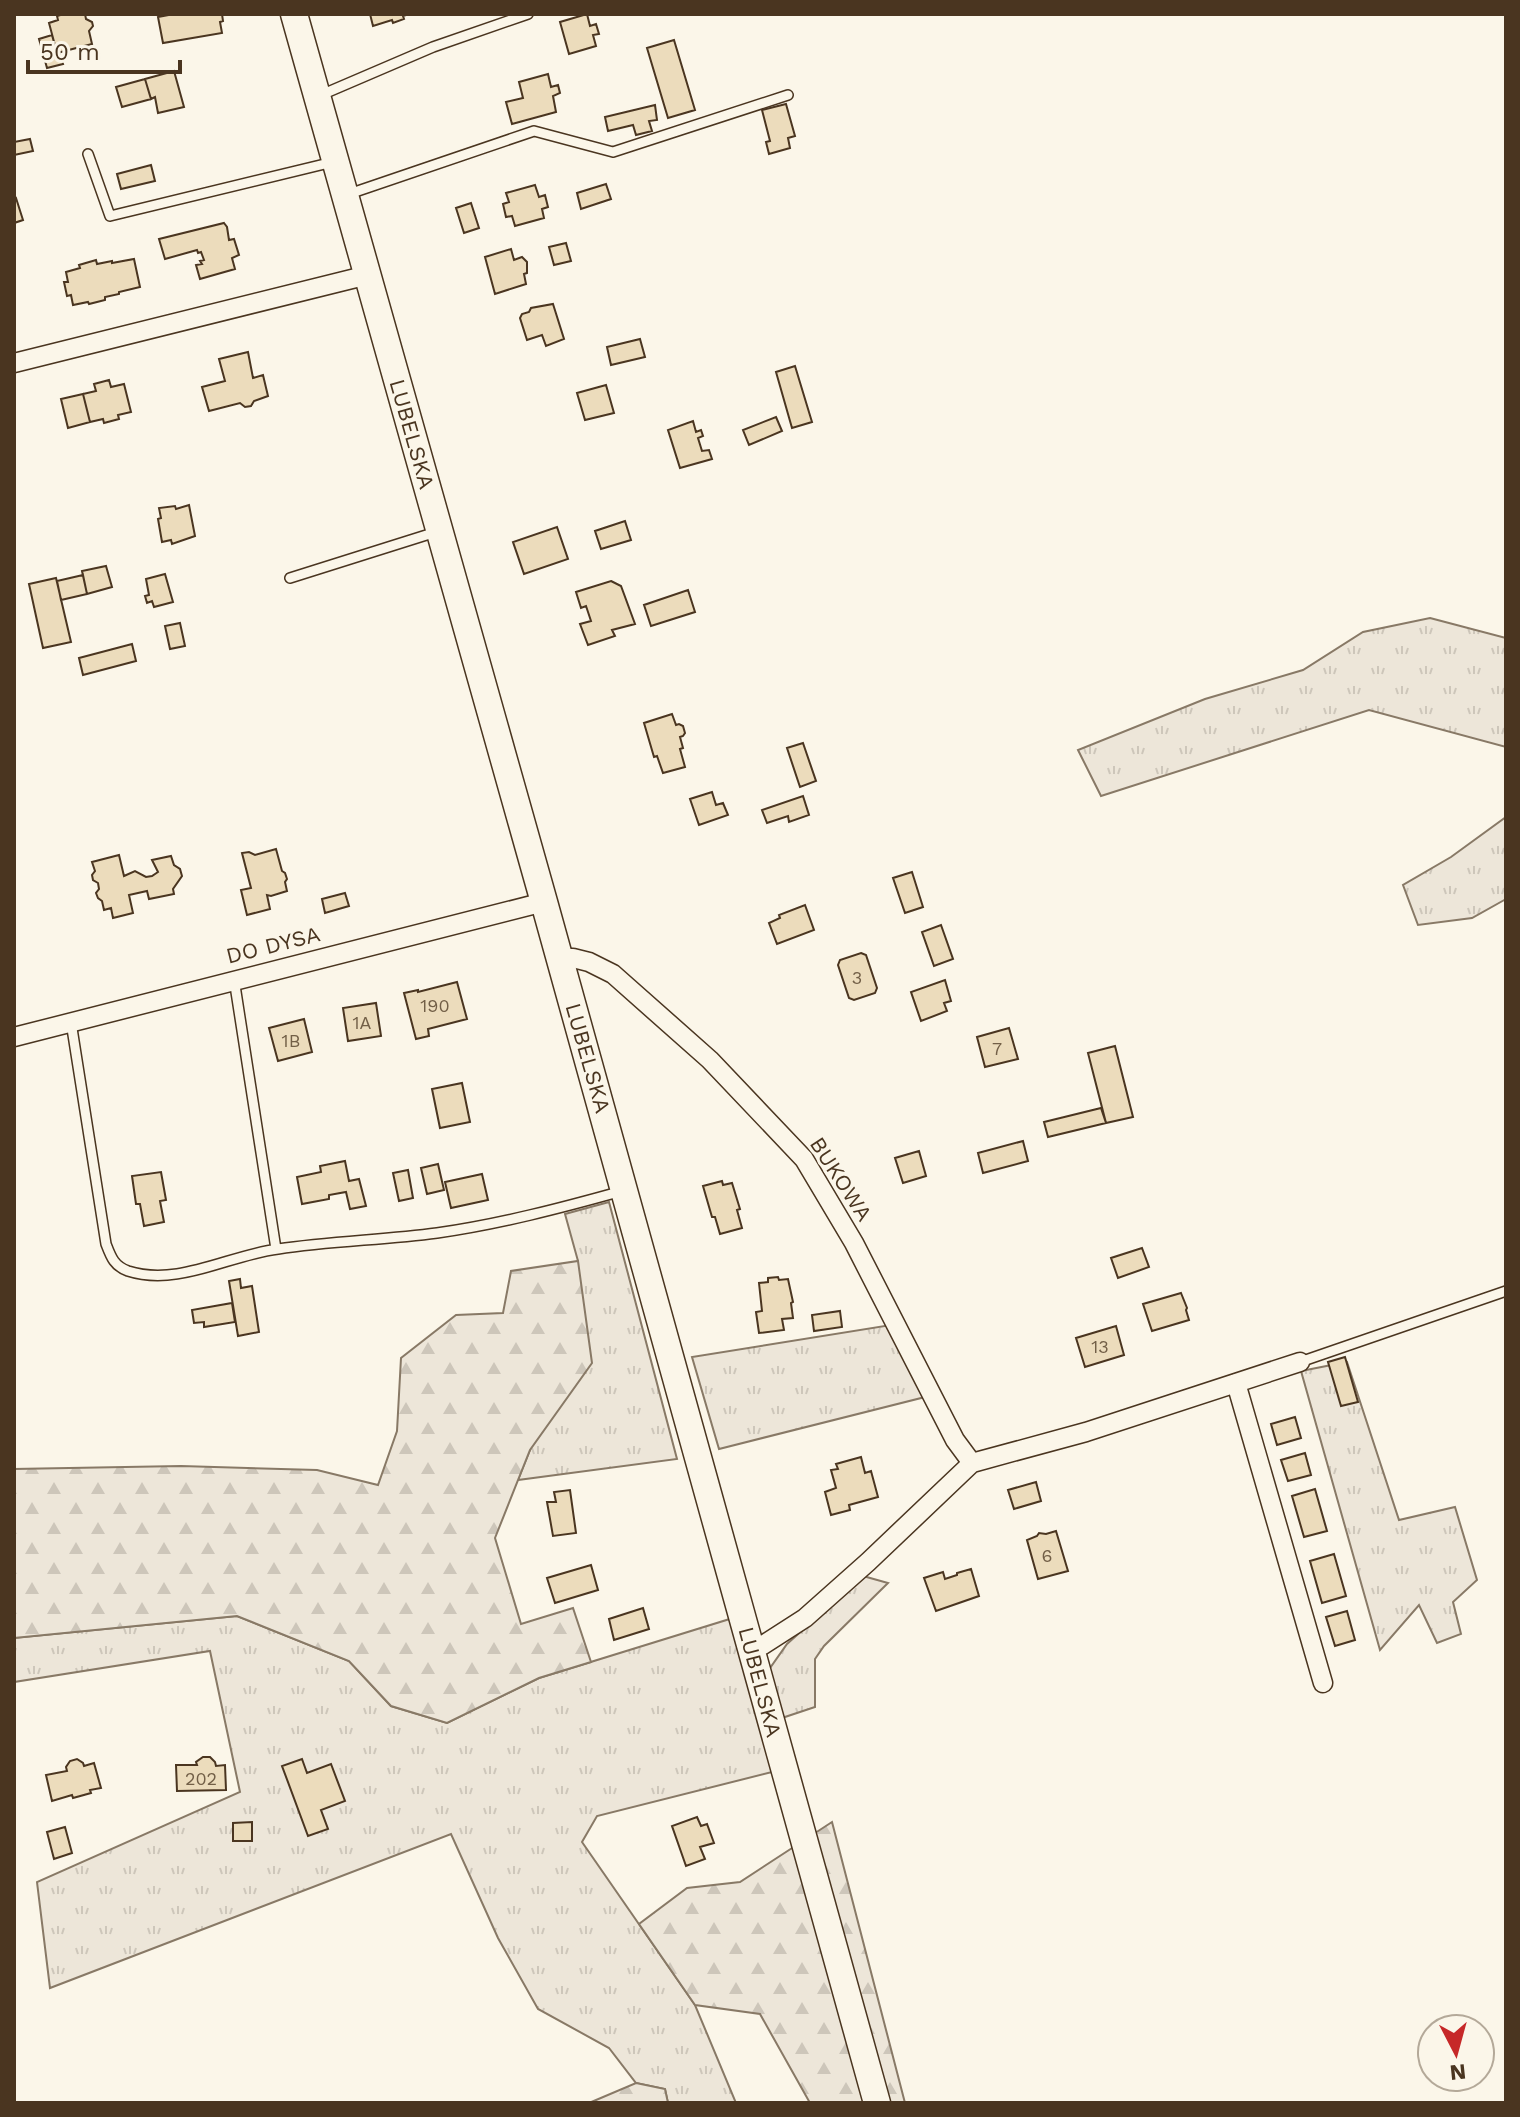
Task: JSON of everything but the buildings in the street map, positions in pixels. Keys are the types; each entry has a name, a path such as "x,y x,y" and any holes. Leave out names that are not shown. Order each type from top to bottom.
{"street":[{"name":"LUBELSKA","path":"294,14 625,1190 877,2103"},
{"path":"14,363 368,275"},
{"name":"DO DYSA","path":"14,1037 544,902"},
{"name":"BUKOWA","path":"560,958 589,962 613,974 710,1060 804,1159 854,1243 955,1440 972,1463"},
{"path":"751,1650 805,1618 972,1463 1086,1432 1300,1362"},
{"path":"1236,1383 1323,1683"}],"lane":[{"path":"318,97 433,47 528,14"},
{"path":"346,195 534,131 613,152 788,95"},
{"path":"88,154 110,216 336,161"},
{"path":"290,578 440,531"},
{"path":"234,979 276,1249"},
{"path":"71,1022 106,1244 113,1262 127,1271 156,1275 184,1273 276,1249 453,1230 520,1218 625,1190"},
{"path":"1300,1362 1506,1291"}],"green space":[{"path":"1430,618 1506,638 1506,747 1369,710 1101,796 1078,750 1205,699 1303,670 1363,632"},
{"path":"1506,817 1506,899 1472,918 1418,925 1403,885 1451,857"},
{"path":"609,1202 677,1459 518,1480 530,1450 578,1261 565,1214"},
{"path":"578,1261 592,1363 530,1450 495,1538 521,1624 573,1608 591,1662 539,1678 447,1723 391,1706 349,1661 237,1616 14,1638 14,1469 181,1466 317,1470 378,1485 397,1431 401,1358 456,1315 503,1313 511,1271"},
{"path":"897,1324 933,1395 719,1449 692,1357"},
{"path":"1347,1362 1399,1520 1455,1507 1477,1580 1453,1602 1461,1634 1437,1643 1419,1605 1380,1650 1301,1371"},
{"path":"863,1576 888,1583 824,1646 815,1659 815,1707 767,1723 780,1770 597,1816 582,1842 695,2005 736,2103 668,2103 665,2089 636,2083 609,2048 538,2009 498,1938 451,1834 50,1988 37,1882 240,1792 210,1651 14,1682 14,1638 237,1616 349,1661 391,1706 447,1723 539,1678 733,1618 770,1668 787,1644"},
{"path":"832,1822 905,2103 810,2103 760,2014 695,2005 639,1924 687,1888 740,1882"},
{"path":"636,2083 665,2089 668,2103 589,2103"}]}
